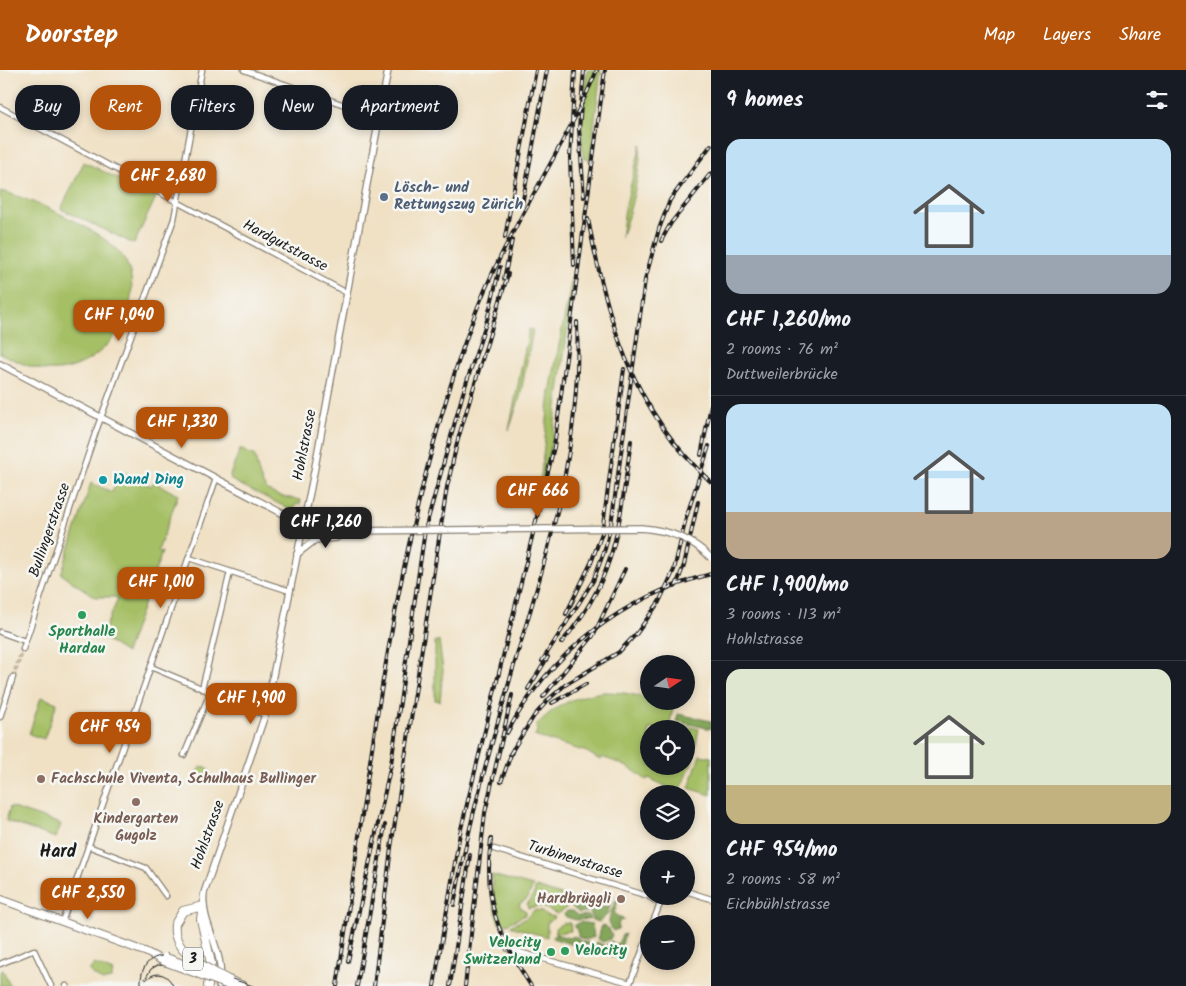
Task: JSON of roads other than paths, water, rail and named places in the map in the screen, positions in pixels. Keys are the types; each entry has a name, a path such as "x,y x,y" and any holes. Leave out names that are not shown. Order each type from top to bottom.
{"main road":[{"path":"0,899 229,983"},
{"name":"3","path":"203,906 183,911 175,924 176,938 184,951 199,963 229,983 243,986"},
{"name":"Hohlstrasse","path":"203,906 201,915 211,962 208,986"}],"street":[{"name":"Bullingerstrasse","path":"23,649 101,419 174,219 202,70"},
{"path":"244,70 342,104"},
{"name":"Hohlstrasse","path":"385,85 388,70"},
{"name":"Hardgutstrasse","path":"0,107 347,293"},
{"name":"Hohlstrasse","path":"219,986 220,958 203,906 205,887 265,715 304,524 377,130"},
{"path":"0,364 101,419 312,527 346,531 641,528 664,531 684,538 697,545 711,558"},
{"path":"62,922 216,479"},
{"path":"297,554 316,540 336,538 346,531"},
{"path":"189,558 290,591"},
{"path":"202,689 230,572"},
{"path":"0,632 26,641"},
{"path":"151,667 265,715"},
{"path":"0,717 13,677"},
{"path":"184,754 210,693"},
{"path":"88,846 146,868 166,896"},
{"name":"Turbinenstrasse","path":"494,850 640,894"},
{"path":"695,894 711,898"},
{"path":"508,949 630,983 640,957"},
{"path":"0,964 34,950 51,986"}],"tunnel":[{"path":"13,677 23,649"}],"tram line":[{"path":"141,986 145,966 152,959 163,956 253,986"},
{"path":"145,979 151,969 158,965 167,966 220,986"},
{"path":"146,980 153,975 161,974 168,978 173,986"}],"railway":[{"path":"505,237 536,70"},
{"path":"522,205 547,70"},
{"path":"574,265 570,158 575,70"},
{"path":"584,70 579,129 584,197"},
{"path":"337,986 388,652 422,487 445,405 484,291 499,259 566,134 597,70"},
{"path":"434,986 460,833 554,447 605,70"},
{"path":"542,661 593,581 605,549 611,525 645,280 659,229 670,200 711,145"},
{"path":"661,241 671,223 711,173"},
{"path":"588,219 604,293 627,361 642,394 661,424 684,454 711,482"},
{"path":"504,279 512,240"},
{"path":"348,961 391,764 425,530 463,393 487,320 500,267"},
{"path":"374,986 391,848 447,487 458,439 508,274"},
{"path":"454,905 482,779 562,491 575,409 577,322"},
{"path":"566,614 591,563 602,533 624,369"},
{"path":"701,455 711,405"},
{"path":"561,643 580,619 594,596 605,572 619,524 631,441"},
{"path":"510,754 534,716 549,699 565,685 619,652 637,633 659,602 674,570 686,518 709,446"},
{"path":"676,586 684,565 698,502"},
{"path":"543,697 593,636 625,569"},
{"path":"507,733 524,704 544,678 567,653 592,632 619,613 648,597 679,584 711,574"},
{"path":"528,689 548,657"},
{"path":"552,703 586,684"},
{"path":"465,986 485,813 512,695"},
{"path":"501,782 513,749"},
{"path":"357,986 385,825"},
{"path":"491,839 489,862 491,900 502,934 531,986"},
{"path":"450,986 470,855"}],"place":[{"name":"Lösch- und Rettungszug Zürich","path":"384,197"},
{"name":"Wand Ding","path":"103,480"},
{"name":"Sporthalle Hardau","path":"82,615"},
{"name":"Fachschule Viventa, Schulhaus Bullinger","path":"41,779"},
{"name":"Kindergarten Gugolz","path":"136,802"},
{"name":"Hardbrüggli","path":"621,899"},
{"name":"Velocity","path":"565,951"},
{"name":"Velocity Switzerland","path":"551,952"}],"district":[{"name":"Hard","path":"58,852"}]}
